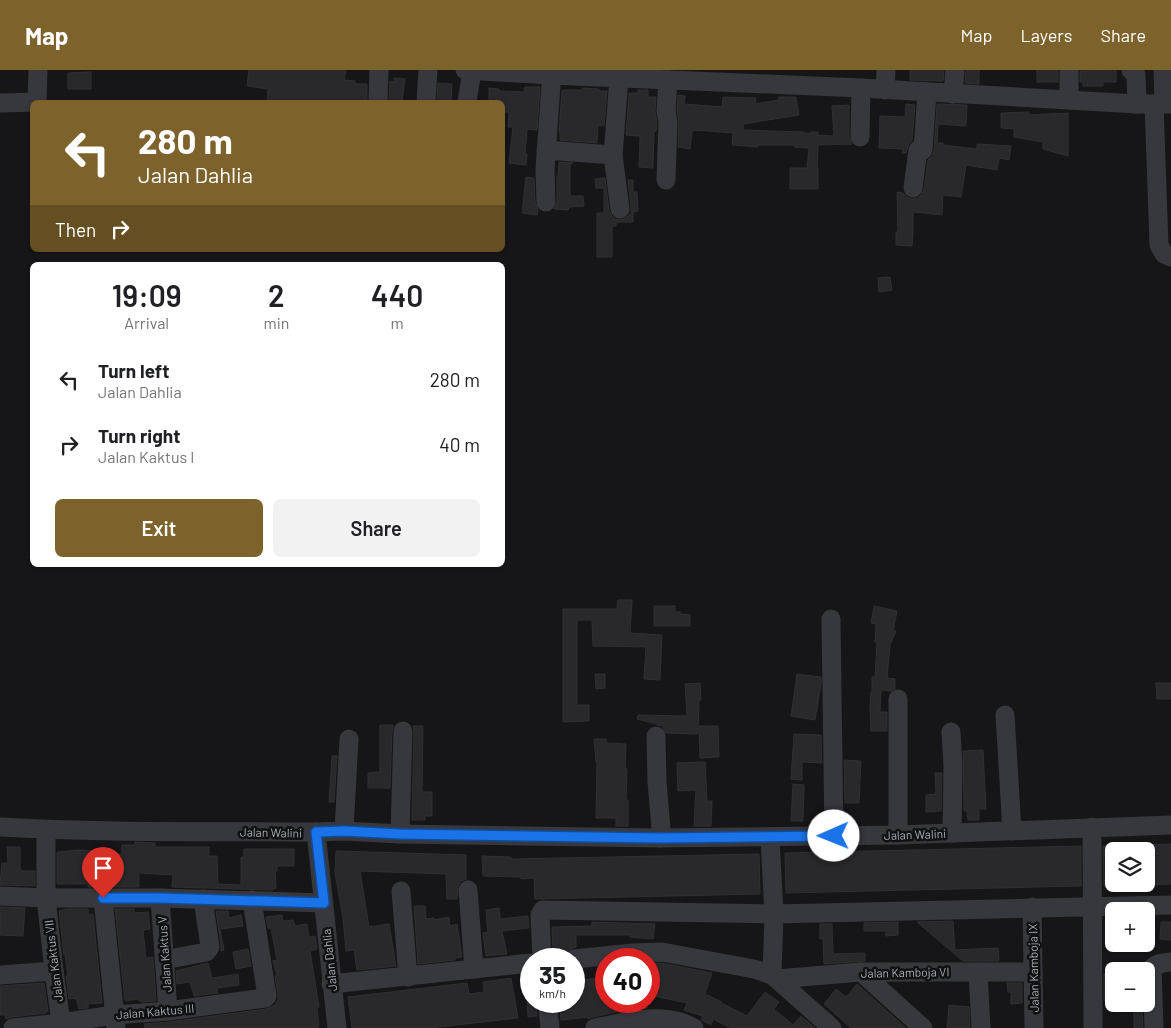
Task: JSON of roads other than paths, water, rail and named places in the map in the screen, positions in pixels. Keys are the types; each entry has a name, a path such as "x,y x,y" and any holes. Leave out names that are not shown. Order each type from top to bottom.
{"street":[{"path":"37,100 38,70"},
{"path":"378,100 379,70"},
{"path":"426,100 428,70"},
{"path":"465,70 552,72 619,78 717,75 816,79 861,88 885,82 927,92 953,84 1070,96 1153,99"},
{"path":"467,100 472,70"},
{"path":"1069,70 1070,96"},
{"path":"1131,70 1153,99"},
{"path":"1163,70 1153,99 1159,245 1164,254 1171,257"},
{"path":"546,202 546,150 552,72"},
{"path":"666,180 668,121 666,111 682,77"},
{"path":"619,78 613,155 620,209"},
{"path":"860,137 861,88"},
{"path":"913,188 918,150 923,150 927,92"},
{"path":"0,103 30,102"},
{"path":"546,150 613,155"},
{"path":"831,619 834,836"},
{"path":"898,699 898,835"},
{"path":"1005,715 1012,831"},
{"path":"400,834 403,731"},
{"path":"952,732 952,833"},
{"path":"656,736 660,838"},
{"path":"344,831 349,739"},
{"name":"Jalan Walini","path":"0,827 46,830 344,831 400,834 770,838 1171,826"},
{"path":"1092,827 1093,1028"},
{"name":"Jalan Kaktus VII","path":"46,830 46,898 61,1023"},
{"name":"Jalan Dahlia","path":"316,832 337,1028"},
{"path":"770,838 775,977"},
{"path":"468,890 474,970"},
{"path":"401,891 408,977"},
{"path":"0,896 324,903"},
{"path":"103,898 115,1021"},
{"name":"Jalan Kaktus V","path":"160,898 168,1011"},
{"path":"164,960 206,952 210,947 204,899"},
{"name":"Jalan Kaktus III","path":"13,1028 61,1023 115,1021 168,1011 264,998 267,996 252,900"},
{"path":"542,948 540,914 544,910 774,914 1171,905"},
{"name":"Jalan Kamboja IX","path":"1032,907 1034,1028"},
{"path":"585,958 662,952 754,969 775,977 832,1028"},
{"path":"1154,1028 1152,968 1162,962 1171,962"},
{"path":"331,984 520,964"},
{"path":"0,975 54,971"},
{"path":"861,972 923,1028"},
{"name":"Jalan Kamboja VI","path":"775,977 861,972 1033,972"},
{"path":"978,972 981,1028"},
{"path":"548,1013 550,1028"},
{"path":"595,1028 637,1020 660,1019 680,1022 694,1028"}]}
